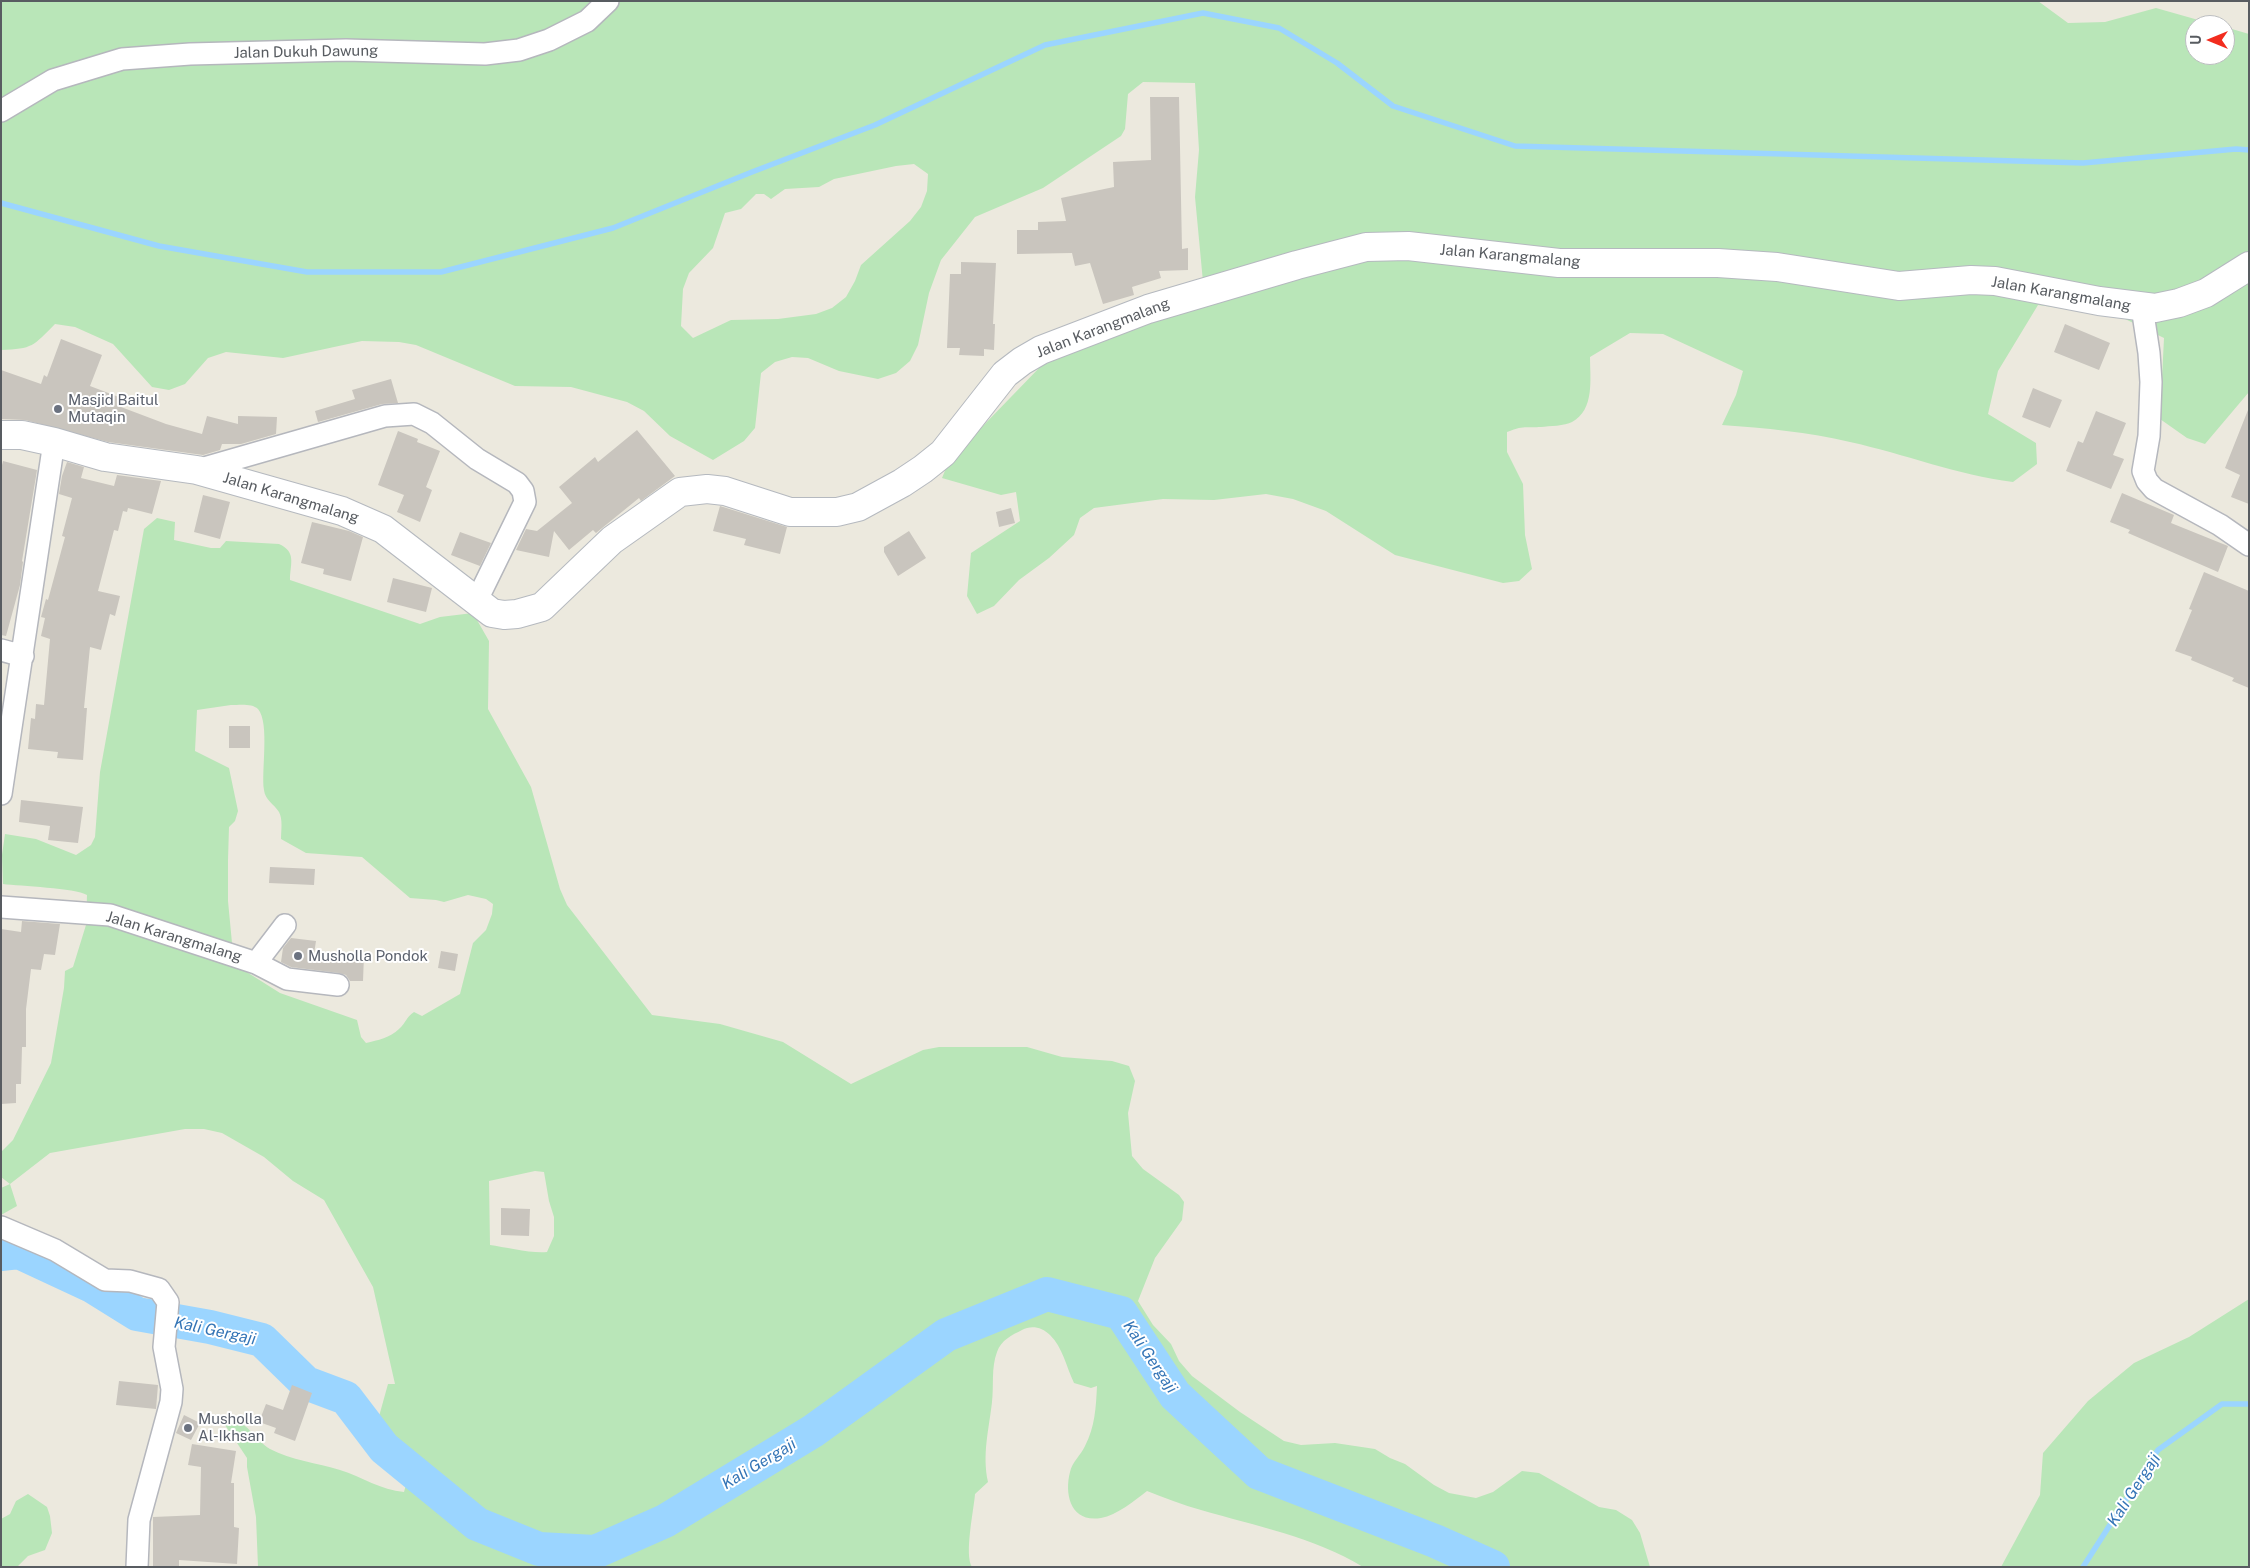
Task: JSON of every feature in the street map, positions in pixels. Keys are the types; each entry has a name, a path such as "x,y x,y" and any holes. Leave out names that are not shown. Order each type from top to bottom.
{"street":[{"name":"Jalan Dukuh Dawung","path":"1,111 53,80 122,60 239,52 346,50 485,54 519,50 549,40 586,21 608,1"},
{"name":"Jalan Karangmalang","path":"1,435 22,435 105,457 197,470 342,511 383,529 476,602 492,612 504,615 530,612 542,607 612,540 680,492 707,488 725,491 790,512 837,512 858,507 902,483 943,453 1005,374 1022,361 1042,350 1148,309 1297,265 1366,247 1386,246 1437,249 1559,263 1718,263 1776,267 1899,286 1971,280 1995,281 2155,308 2179,303 2206,293 2249,266"},
{"path":"2142,307 2149,352 2151,382 2149,436 2143,471 2147,482 2164,495 2220,525 2249,545"},
{"path":"197,470 385,416 414,414 432,423 477,459 517,483 523,491 525,502 476,602"},
{"path":"1,794 6,741 23,656 54,442"},
{"path":"1,650 23,656"},
{"name":"Jalan Karangmalang","path":"1,907 110,914 256,963 287,979 338,985"},
{"name":"Jalan Karangmalang","path":"256,963 285,925"},
{"path":"1,1227 56,1250 105,1280 130,1281 158,1289 168,1302 169,1308 164,1347 172,1389 171,1402 139,1520 137,1567"}],"green space":[{"path":"1,1 2038,1 2068,23 2105,22 2156,8 2185,16 2185,65 2235,65 2235,30 2249,34 2249,392 2205,444 2187,438 2160,419 2164,338 2119,316 2038,305 1998,371 1988,414 2036,443 2037,464 2013,482 1992,479 1834,439 1786,431 1722,425 1736,395 1743,371 1663,334 1630,333 1590,357 1590,393 1585,410 1579,417 1565,424 1521,428 1507,432 1507,452 1523,484 1525,535 1532,569 1519,581 1503,583 1395,555 1326,511 1293,499 1266,494 1214,500 1163,499 1094,508 1080,518 1074,535 1049,558 1019,580 994,606 977,614 967,596 971,553 1020,521 1016,492 1001,495 942,478 949,461 1041,366 1111,330 1205,303 1195,197 1199,150 1195,83 1143,82 1128,94 1125,129 1121,136 1043,188 975,217 941,260 929,293 918,345 910,361 896,373 878,379 839,371 808,358 792,357 775,362 761,373 755,428 744,441 713,460 670,436 644,411 627,402 571,387 515,386 416,345 399,342 362,341 283,358 226,352 208,358 185,384 169,390 152,387 113,344 75,327 55,324 37,342 20,349 1,350","holes":["914,164 928,174 927,191 921,207 910,221 861,265 846,297 832,308 816,314 778,319 731,320 693,338 681,326 683,289 689,273 713,248 725,213 741,209 756,194 764,194 771,199 785,189 819,187 834,179"]},
{"path":"157,518 175,522 174,540 211,548 220,548 226,541 279,544 285,547 290,555 290,580 420,624 440,617 473,613 489,641 488,709 531,787 560,889 567,905 652,1015 720,1024 783,1042 851,1084 923,1050 939,1047 1027,1047 1062,1057 1112,1061 1129,1066 1135,1081 1128,1113 1132,1156 1143,1169 1179,1195 1184,1202 1182,1220 1155,1258 1138,1301 1153,1325 1171,1344 1179,1361 1192,1376 1240,1412 1284,1441 1301,1445 1335,1443 1375,1449 1405,1464 1434,1485 1449,1493 1476,1498 1493,1492 1522,1471 1539,1473 1599,1507 1616,1510 1632,1520 1640,1533 1650,1567 1363,1567 1305,1540 1194,1508 1147,1491 1113,1514 1101,1518 1083,1516 1076,1512 1072,1506 1069,1498 1068,1481 1071,1468 1091,1432 1097,1386 1091,1388 1074,1383 1061,1351 1054,1340 1044,1330 1033,1327 1025,1328 1007,1338 1001,1344 995,1358 986,1452 988,1482 975,1494 969,1543 972,1567 258,1567 256,1517 247,1458 225,1425 232,1420 248,1428 265,1445 278,1453 340,1470 379,1486 404,1492 407,1481 390,1469 375,1449 378,1420 388,1384 395,1384 373,1287 324,1200 293,1181 264,1157 222,1133 204,1129 185,1129 50,1153 10,1184 1,1177 1,1152 13,1140 51,1063 64,988 65,971 73,967 86,925 87,895 60,889 3,884 2,855 5,834 36,839 76,855 91,845 95,837 100,772 144,529","holes":["231,705 255,707 262,716 264,725 264,790 266,797 279,812 281,839 306,853 362,857 410,898 444,902 468,895 486,899 493,904 492,914 486,930 473,943 460,994 422,1016 414,1012 392,1035 366,1043 361,1037 357,1020 280,993 234,964 228,901 228,860 229,827 235,821 238,811 229,768 195,751 197,710","535,1171 544,1172 554,1217 554,1236 547,1252 490,1245 489,1181"]},
{"path":"10,1184 17,1206 1,1215 1,1188"},
{"path":"2249,1299 2249,1567 2001,1567 2040,1495 2043,1453 2088,1401 2134,1363 2189,1337"},
{"path":"28,1494 47,1507 52,1533 45,1550 28,1556 17,1567 1,1567 1,1519 10,1514 16,1501"}],"building":[{"path":"1150,97 1179,97 1182,249 1188,248 1188,270 1159,271 1161,278 1132,287 1134,295 1103,304 1090,263 1075,266 1072,253 1017,254 1017,230 1038,230 1038,222 1066,221 1061,198 1114,187 1113,162 1151,160"},
{"path":"961,262 996,263 993,324 995,324 994,350 984,349 984,356 959,355 960,348 947,348 950,274 961,274"},
{"path":"2065,324 2110,343 2099,370 2054,352"},
{"path":"61,339 102,355 90,386 124,399 121,407 166,424 202,434 207,416 238,424 238,416 277,417 276,434 241,444 222,444 220,450 203,455 108,442 25,420 1,419 1,370 41,384 44,375 47,377"},
{"path":"391,379 398,403 382,404 318,422 315,411 355,399 352,390"},
{"path":"2033,388 2062,400 2050,428 2022,417"},
{"path":"2248,410 2249,504 2231,497 2240,475 2225,468"},
{"path":"2096,411 2126,423 2113,455 2124,459 2111,489 2066,471 2078,441 2083,443"},
{"path":"637,430 675,476 641,501 639,498 596,533 593,530 569,550 554,531 549,557 516,550 526,529 537,531 572,503 559,487 595,457 598,462"},
{"path":"398,431 418,439 417,442 440,451 426,487 432,490 420,522 397,512 404,495 378,485"},
{"path":"3,461 37,470 22,561 20,585 6,636 1,635 1,469"},
{"path":"67,462 84,467 81,478 114,486 117,475 161,481 152,514 128,508 127,512 123,511 118,531 114,530 98,591 120,596 115,616 110,614 101,650 90,647 84,708 87,708 83,760 57,758 58,752 28,749 31,718 35,719 36,704 44,705 50,639 41,636 45,618 41,617 46,599 48,600 65,537 62,536 72,498 59,494"},
{"path":"2122,493 2174,515 2171,523 2228,546 2218,572 2128,533 2130,530 2110,522"},
{"path":"203,495 230,502 220,539 194,532"},
{"path":"720,506 787,527 780,554 744,545 746,539 713,531"},
{"path":"1011,508 1015,523 999,527 996,512"},
{"path":"312,522 349,531 363,537 351,581 323,574 324,569 301,563"},
{"path":"909,531 926,558 898,576 884,552 884,547"},
{"path":"460,532 491,543 480,566 451,555"},
{"path":"2204,572 2249,591 2249,688 2232,681 2234,678 2191,660 2192,657 2175,651 2192,610 2189,609"},
{"path":"393,578 432,588 426,612 387,602"},
{"path":"229,726 250,726 250,748 229,748"},
{"path":"21,800 83,807 78,843 48,840 50,826 19,822"},
{"path":"270,867 315,869 314,885 269,883"},
{"path":"22,921 60,924 55,955 44,954 41,970 31,969 26,1009 26,1047 22,1047 21,1084 16,1084 16,1103 1,1104 1,929 21,932"},
{"path":"291,938 316,941 314,954 364,955 363,981 350,981 346,975 339,973 291,967 281,962 283,948"},
{"path":"441,951 458,954 455,971 438,968"},
{"path":"501,1208 530,1209 529,1236 501,1235"},
{"path":"119,1381 158,1385 156,1409 116,1405"},
{"path":"292,1385 312,1393 295,1441 274,1433 276,1428 259,1422 266,1404 283,1410"},
{"name":"Musholla Al-Ikhsan","path":"184,1415 200,1423 191,1440 176,1433"},
{"path":"192,1444 236,1451 231,1483 234,1483 234,1527 239,1528 237,1564 179,1560 179,1567 153,1567 153,1517 200,1515 201,1467 188,1465"}],"waterway":[{"path":"1,203 159,246 307,272 441,272 613,228 875,125 1045,45 1203,13 1279,28 1337,63 1393,106 1515,146 2083,163 2236,149 2249,150"},
{"name":"Kali Gergaji","path":"1,1254 19,1252 92,1286 137,1314 210,1327 262,1340 306,1383 346,1398 384,1448 477,1524 539,1549 595,1552 665,1521 813,1431 946,1335 1047,1294 1121,1313 1175,1395 1259,1473 1435,1541 1493,1567"},
{"name":"Kali Gergaji","path":"2083,1567 2158,1450 2222,1404 2249,1404"}],"place":[{"name":"Masjid Baitul Mutaqin","path":"58,409"},
{"name":"Musholla Pondok","path":"298,956"},
{"name":"Musholla Al-Ikhsan","path":"188,1428"}]}
